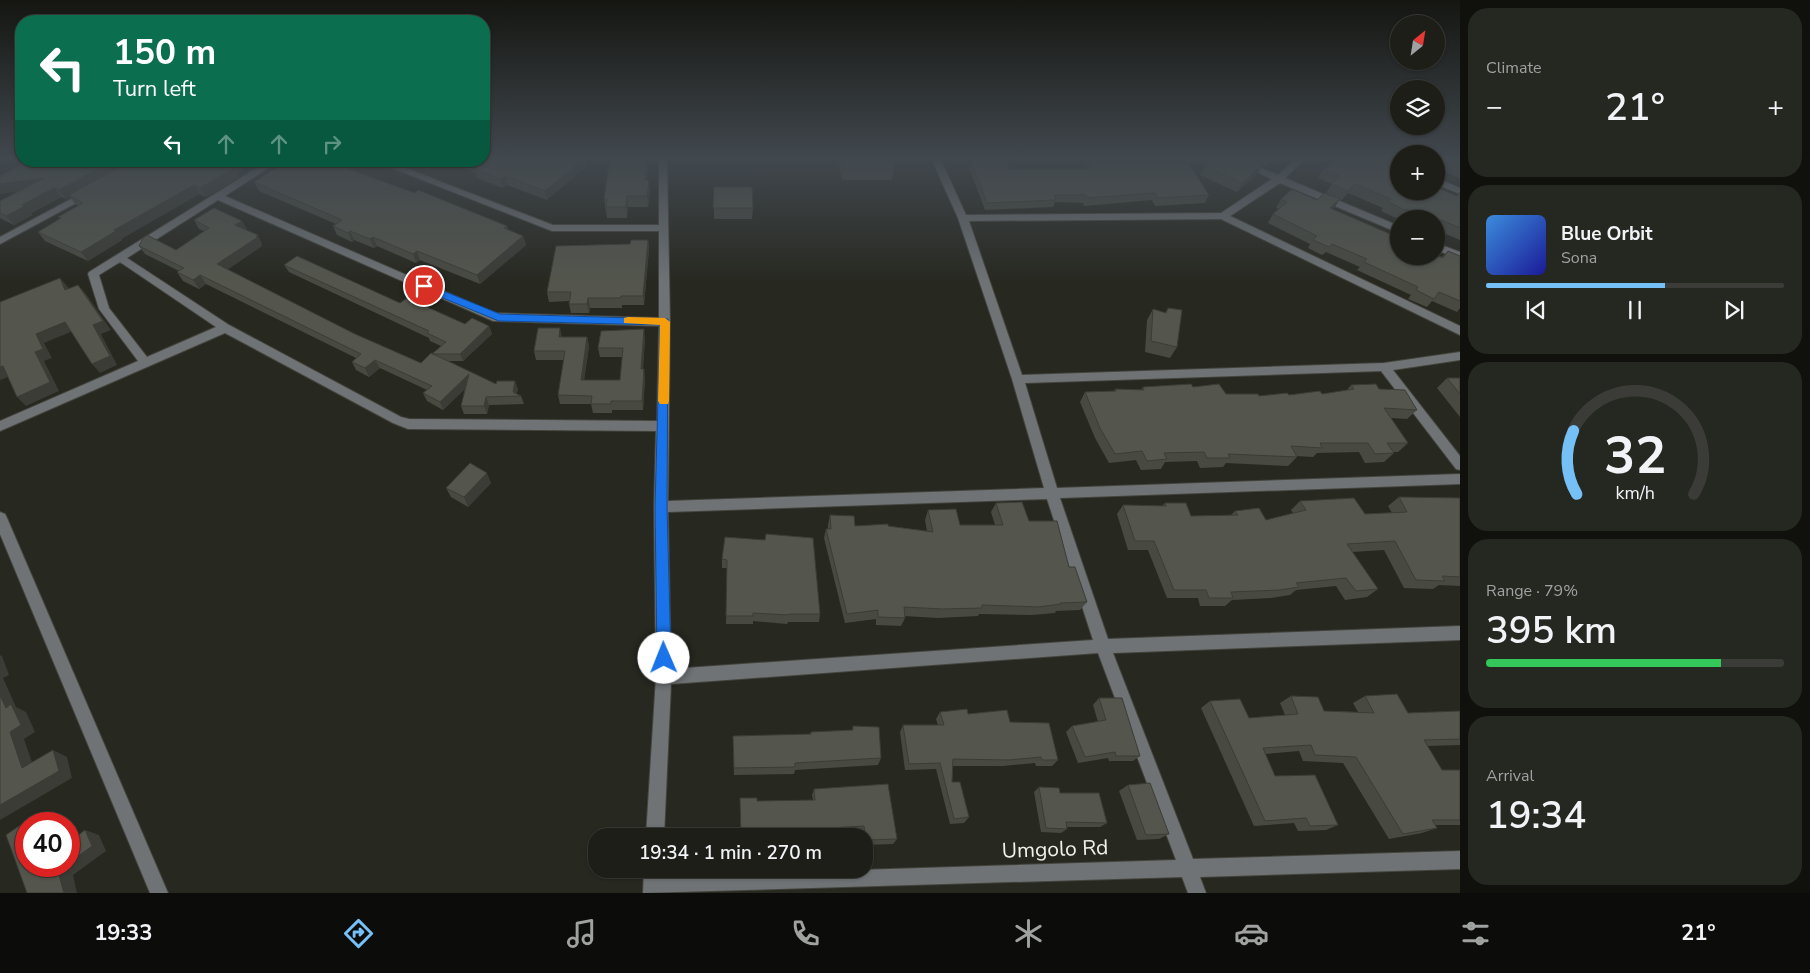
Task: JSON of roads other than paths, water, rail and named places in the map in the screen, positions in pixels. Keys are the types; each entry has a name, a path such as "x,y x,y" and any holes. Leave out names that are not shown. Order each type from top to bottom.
{"street":[{"path":"0,241 76,200"},
{"path":"145,363 104,309 94,274 210,200"},
{"path":"224,200 493,316 665,322"},
{"path":"478,200 552,228 663,228"},
{"path":"655,828 664,677 661,507 665,322 663,200"},
{"path":"954,200 963,218 1018,379 1052,494 1103,646 1197,893"},
{"path":"1223,216 1248,200"},
{"path":"1328,200 1390,226"},
{"path":"963,218 1223,216 1460,331"},
{"path":"1445,250 1460,256"},
{"path":"119,258 225,328 396,420 408,424 664,426"},
{"path":"0,426 225,328"},
{"path":"1018,379 1384,368 1460,356"},
{"path":"1384,368 1460,465"},
{"path":"661,507 1460,479"},
{"path":"2,527 159,893"},
{"path":"664,677 1103,646 1460,633"},
{"name":"Umgolo Rd","path":"653,882 1460,860"}]}
